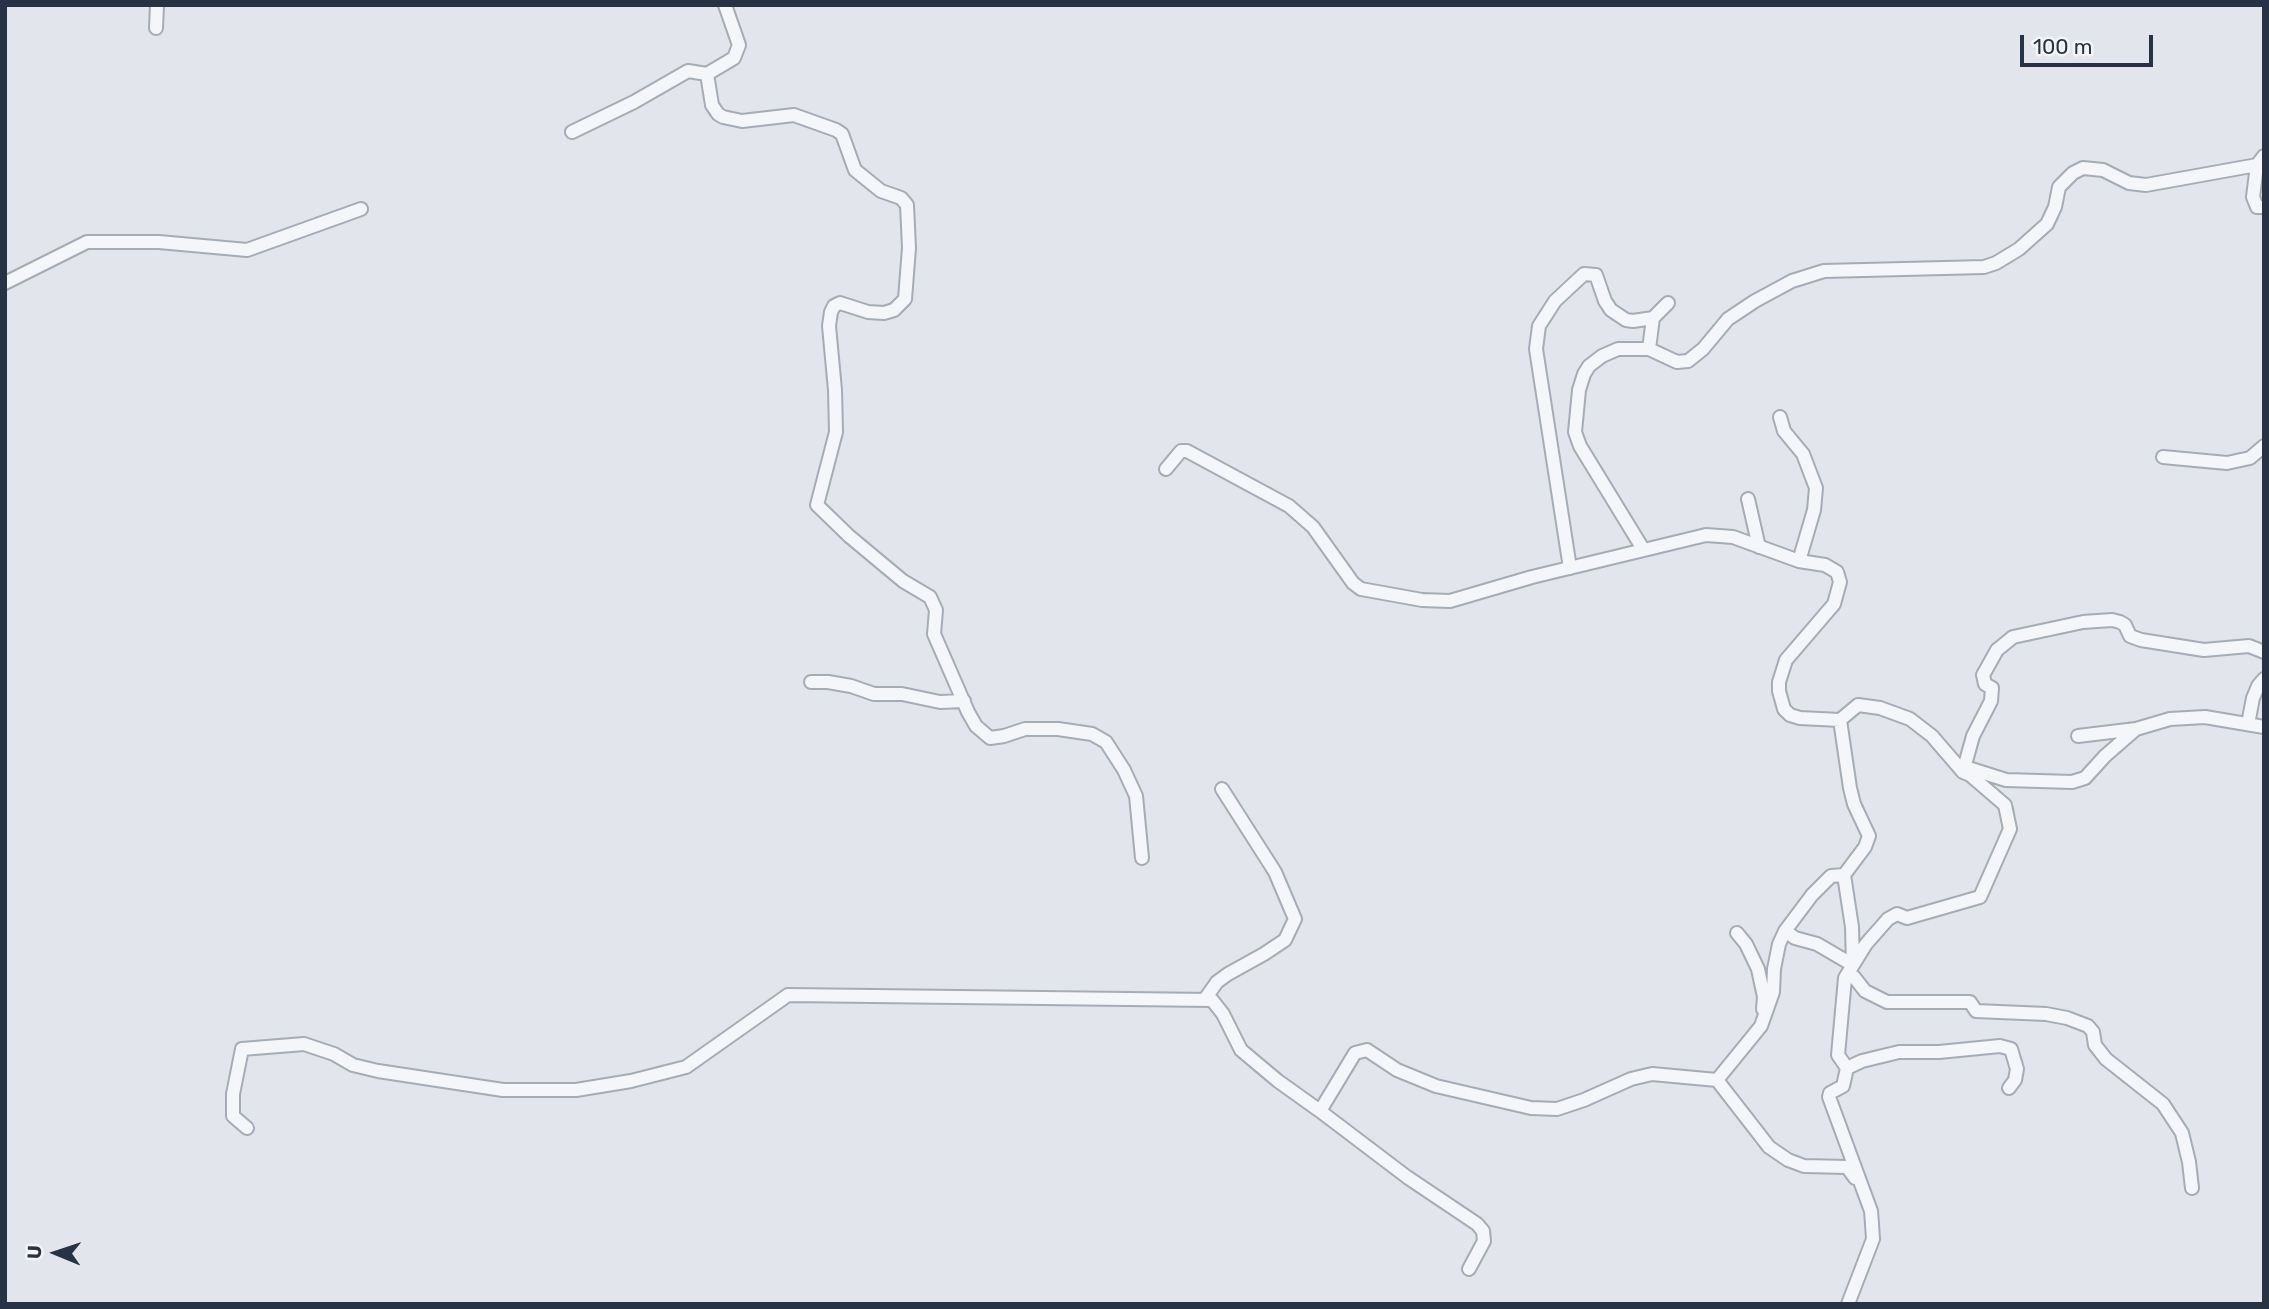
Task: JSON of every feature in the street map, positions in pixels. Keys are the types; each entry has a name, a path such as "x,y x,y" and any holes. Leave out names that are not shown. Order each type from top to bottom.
{"street":[{"path":"156,5 156,28"},
{"path":"572,132 634,102 688,71 708,74 734,58 739,45 725,5"},
{"path":"708,74 712,105 718,114 742,121 794,115 836,130 842,134 855,170 881,191 901,198 907,205 909,248 905,299 894,310 884,313 868,312 840,303 834,306 831,312 829,326 836,432 817,505 849,536 909,586 930,597 936,610 934,634 976,726 990,738 1025,729 1058,730 1092,734 1106,742 1124,770 1136,796 1142,859"},
{"path":"1643,549 1580,446 1575,432 1579,390 1589,366 1602,356 1618,349 1649,349 1677,362 1688,361 1703,349 1728,319 1755,301 1792,281 1824,271 1984,267 2000,261 2019,249 2047,224 2055,207 2059,187 2073,173 2083,168 2103,170 2129,183 2146,185 2260,161 2253,197 2257,207 2264,206"},
{"path":"5,283 87,242 159,242 247,250 361,209"},
{"path":"1570,568 1536,349 1539,326 1555,301 1573,282 1589,273 1596,275 1605,301 1618,316 1633,321 1653,318 1668,303"},
{"path":"1649,349 1653,318"},
{"path":"1780,417 1784,431 1803,454 1816,488 1814,510 1799,561"},
{"path":"2163,457 2227,463 2250,458 2264,446"},
{"path":"1167,469 1181,451 1187,451 1289,506 1313,527 1353,583 1372,593 1450,601 1643,549 1706,535 1733,537 1799,561 1825,565 1837,572 1840,582 1834,604 1786,660 1779,682 1781,701 1790,715 1800,719 1840,720 1858,705 1898,714 1921,727 1963,769 2005,805 2011,829 1980,897 1907,918 1897,914 1888,919 1866,943 1845,978 1838,1055 1847,1068 1843,1086 1830,1093 1829,1101 1871,1211 1873,1239 1848,1304"},
{"path":"1748,499 1759,547"},
{"path":"1963,769 1973,736 1992,701 1992,688 1985,684 1983,675 1997,650 2013,637 2083,622 2112,620 2125,625 2130,636 2141,640 2203,650 2242,646 2264,652"},
{"path":"2248,724 2253,698 2264,679"},
{"path":"811,682 851,686 874,694 902,694 940,702 964,701"},
{"path":"2078,736 2136,729 2185,717 2205,717 2264,727"},
{"path":"1840,720 1854,804 1869,835 1865,847 1844,875 1852,927 1853,965"},
{"path":"1963,769 2006,780 2072,782 2085,778 2136,729"},
{"path":"1205,999 1217,982 1285,940 1295,919 1275,872 1222,789"},
{"path":"1717,1080 1761,1026 1773,992 1774,968 1785,931 1812,895 1831,876 1844,875"},
{"path":"1785,931 1796,938 1816,944 1853,965"},
{"path":"1737,933 1746,944 1758,969 1764,997 1761,1026"},
{"path":"1845,978 1854,977 1865,991 1887,1002 1970,1002 1976,1011 2046,1014 2067,1018 2088,1027 2093,1032 2095,1045 2106,1059 2163,1104 2182,1133 2192,1188"},
{"path":"247,1128 233,1116 233,1094 242,1049 303,1044 334,1054 353,1065 378,1071 503,1090 576,1090 631,1081 686,1067 788,995 1205,999 1212,1000 1223,1014 1241,1050 1278,1081 1407,1177 1477,1224 1483,1231 1483,1241 1469,1269"},
{"path":"1847,1068 1862,1060 1899,1052 1938,1052 2000,1046 2011,1049 2017,1069 2015,1080 2009,1088"},
{"path":"1320,1111 1355,1053 1367,1050 1397,1070 1436,1086 1531,1108 1557,1109 1631,1079 1652,1074 1717,1080 1769,1147 1788,1160 1804,1166 1847,1167 1863,1190"}]}
